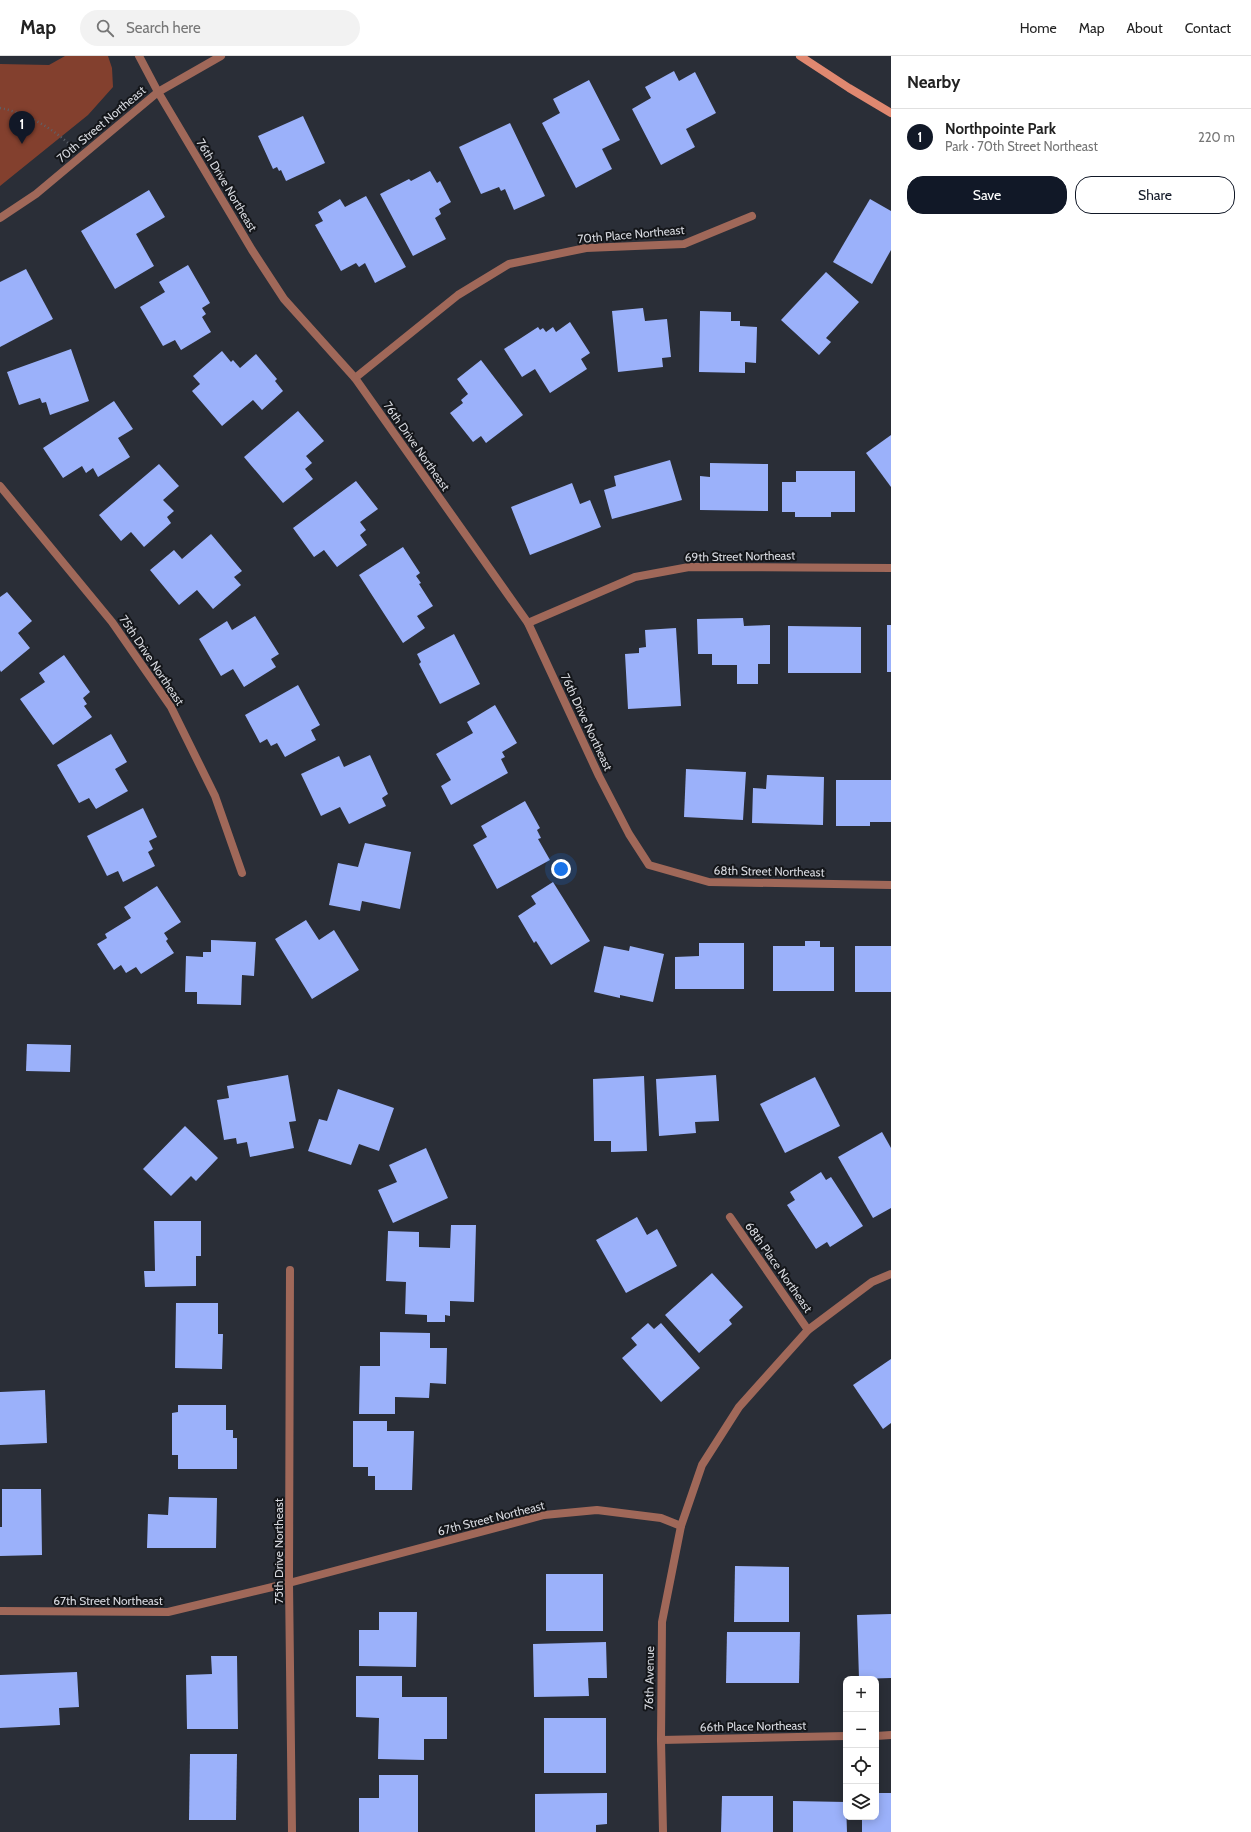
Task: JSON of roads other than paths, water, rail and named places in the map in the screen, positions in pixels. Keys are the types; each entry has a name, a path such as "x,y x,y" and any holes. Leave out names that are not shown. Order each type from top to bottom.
{"street":[{"name":"76th Drive Northeast","path":"139,56 158,92 252,250 284,299 355,378 528,623 599,776 629,834 649,865"},
{"name":"70th Street Northeast","path":"0,218 36,194 158,92 222,56"},
{"path":"800,56 891,113"},
{"name":"70th Place Northeast","path":"355,378 458,295 509,264 586,248 684,244 752,216"},
{"name":"75th Drive Northeast","path":"0,486 112,622 172,707 215,796 242,873"},
{"name":"69th Street Northeast","path":"528,623 635,577 689,567 891,568"},
{"name":"68th Street Northeast","path":"649,865 709,882 891,885"},
{"name":"68th Place Northeast","path":"730,1217 808,1330"},
{"name":"75th Drive Northeast","path":"290,1270 289,1583 292,1832"},
{"path":"681,1526 702,1466 738,1407 808,1330 872,1282 891,1274"},
{"name":"67th Street Northeast","path":"0,1611 168,1612 289,1583 544,1515 597,1510 661,1518 681,1526"},
{"name":"76th Avenue","path":"663,1832 660,1740 662,1622 681,1526"},
{"name":"66th Place Northeast","path":"660,1740 843,1736"},
{"path":"879,1736 891,1736"}],"place":[{"name":"Northpointe Park","path":"22,144"}]}
